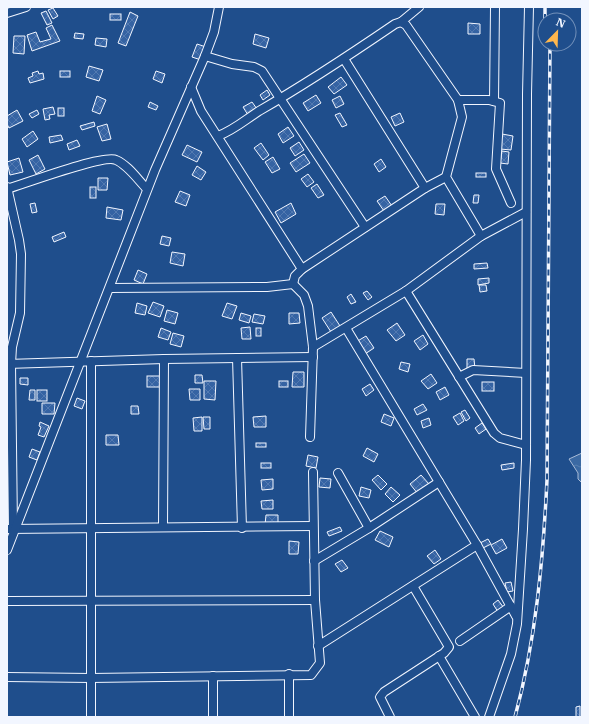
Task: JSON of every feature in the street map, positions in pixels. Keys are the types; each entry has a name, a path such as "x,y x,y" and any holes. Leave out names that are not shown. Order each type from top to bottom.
{"street":[{"path":"7,13 26,7"},
{"path":"7,550 12,529 110,288 147,189 205,56 214,32 219,7"},
{"path":"218,136 231,131 344,59 395,24 401,22 419,7"},
{"path":"494,101 495,7"},
{"path":"489,717 511,654 517,618 526,445 526,212 529,7"},
{"path":"401,22 406,25 458,100 462,117 446,177 481,236"},
{"path":"205,56 259,69 365,227"},
{"path":"344,59 425,188"},
{"path":"191,87 201,111 302,269"},
{"path":"458,100 494,101 499,102 501,105 497,172 511,203"},
{"path":"225,147 231,131"},
{"path":"12,529 9,364 20,313 21,254 20,240 7,188 64,170 111,159 122,164 147,189"},
{"path":"293,284 295,276 302,269 425,188 446,177"},
{"path":"313,347 406,291 481,236 526,212"},
{"path":"114,277 123,287"},
{"path":"110,288 267,287 293,284"},
{"path":"293,284 304,296 308,306 313,347 310,437"},
{"path":"406,291 494,433 500,438 526,445"},
{"path":"346,328 439,482 517,618"},
{"path":"9,364 164,359 313,357"},
{"path":"237,358 242,528"},
{"path":"163,527 164,359"},
{"path":"91,361 91,717"},
{"path":"459,377 473,370 526,373"},
{"path":"7,677 91,678 289,674 311,675 320,663 315,600 313,472"},
{"path":"338,473 369,528"},
{"path":"314,561 369,528 439,482"},
{"path":"12,529 163,527 242,528 313,526"},
{"path":"318,646 476,545"},
{"path":"390,717 380,697 384,692 439,656 449,647 413,586"},
{"path":"7,601 315,600"},
{"path":"460,641 511,606"},
{"path":"439,656 475,717"},
{"path":"289,674 289,717"},
{"path":"213,676 213,717"}],"water":[{"path":"582,453 582,483 578,479 578,473 569,459"}],"building":[{"path":"53,8 58,16 53,19 48,10"},
{"path":"46,11 52,23 47,25 41,13"},
{"path":"130,12 138,16 126,46 118,43"},
{"path":"110,14 121,14 121,20 110,20"},
{"path":"468,23 480,24 480,34 468,34"},
{"path":"52,25 60,41 32,51 27,35 36,32 40,42 51,39 46,28"},
{"path":"75,33 84,34 83,39 74,38"},
{"path":"255,34 269,38 266,48 253,44"},
{"path":"14,36 25,36 24,54 13,53"},
{"path":"96,38 107,39 106,47 95,45"},
{"path":"197,44 206,47 201,60 192,57"},
{"path":"89,66 103,70 99,81 86,77"},
{"path":"38,71 39,74 43,73 44,79 30,83 28,78 33,76 32,73"},
{"path":"60,71 70,71 70,77 60,77"},
{"path":"156,71 165,74 162,83 153,79"},
{"path":"341,77 347,85 334,94 328,87"},
{"path":"267,90 270,95 263,100 260,95"},
{"path":"316,95 321,103 308,111 303,103"},
{"path":"97,96 106,100 100,114 92,111"},
{"path":"340,96 344,104 336,108 332,100"},
{"path":"150,102 158,106 156,110 148,107"},
{"path":"252,102 257,109 248,115 243,107"},
{"path":"53,107 55,114 49,115 50,119 45,120 43,109"},
{"path":"58,108 64,108 64,116 58,116"},
{"path":"17,110 23,121 9,128 7,124 7,116"},
{"path":"37,110 39,114 32,118 29,114"},
{"path":"340,113 347,125 342,127 335,115"},
{"path":"400,113 404,122 395,126 391,117"},
{"path":"94,122 95,126 82,130 80,126"},
{"path":"107,124 111,139 102,141 97,127"},
{"path":"288,127 294,136 283,143 278,134"},
{"path":"33,131 38,139 27,147 22,139"},
{"path":"502,134 513,136 511,150 500,149"},
{"path":"61,135 63,140 50,143 49,137"},
{"path":"77,140 80,146 69,150 67,144"},
{"path":"299,142 304,150 295,156 290,148"},
{"path":"261,143 269,155 263,160 254,148"},
{"path":"187,145 202,152 197,162 182,155"},
{"path":"502,151 509,152 508,164 500,163"},
{"path":"304,154 310,163 296,172 290,163"},
{"path":"38,155 45,169 36,174 29,160"},
{"path":"273,157 280,169 272,173 265,162"},
{"path":"19,158 23,172 10,175 7,162"},
{"path":"381,159 386,167 379,172 374,164"},
{"path":"197,166 206,172 201,180 192,175"},
{"path":"476,173 486,173 486,177 476,177"},
{"path":"308,174 314,182 307,187 301,179"},
{"path":"98,178 108,178 107,190 98,190"},
{"path":"317,184 324,195 318,198 311,188"},
{"path":"90,187 96,187 96,198 90,198"},
{"path":"180,191 190,195 186,206 175,202"},
{"path":"474,195 479,195 478,203 473,203"},
{"path":"385,196 392,206 384,211 377,201"},
{"path":"35,203 37,212 32,213 30,204"},
{"path":"291,203 296,214 281,223 275,212"},
{"path":"436,204 445,204 444,215 435,214"},
{"path":"107,207 123,210 121,220 106,218"},
{"path":"64,232 66,237 54,242 52,237"},
{"path":"162,236 171,238 169,246 160,244"},
{"path":"172,252 185,254 183,266 170,263"},
{"path":"487,263 488,268 474,269 474,264"},
{"path":"138,270 147,274 143,284 134,280"},
{"path":"489,278 489,283 478,285 478,279"},
{"path":"479,285 486,285 487,291 480,292"},
{"path":"367,291 372,297 368,300 363,293"},
{"path":"351,294 356,302 351,304 347,297"},
{"path":"153,302 164,306 160,317 148,313"},
{"path":"137,303 147,306 145,315 135,313"},
{"path":"227,303 237,306 232,319 222,316"},
{"path":"167,310 178,313 175,324 164,321"},
{"path":"331,312 340,326 331,332 322,318"},
{"path":"241,313 251,316 249,323 239,320"},
{"path":"289,313 299,313 300,323 289,324"},
{"path":"254,314 265,316 263,324 252,322"},
{"path":"397,323 405,335 396,341 387,330"},
{"path":"250,327 251,339 242,339 241,328"},
{"path":"161,328 171,332 168,340 158,337"},
{"path":"256,328 261,328 261,336 256,336"},
{"path":"173,333 184,336 181,347 170,344"},
{"path":"423,335 428,344 420,350 414,341"},
{"path":"366,336 374,348 365,354 356,342"},
{"path":"467,359 474,359 475,369 467,369"},
{"path":"401,362 410,364 408,372 399,369"},
{"path":"293,372 304,372 304,387 292,387"},
{"path":"431,374 437,383 428,389 421,381"},
{"path":"195,375 202,375 203,383 195,383"},
{"path":"147,376 160,376 160,387 147,387"},
{"path":"20,378 28,378 28,385 20,384"},
{"path":"204,381 216,381 215,400 204,399"},
{"path":"279,381 288,381 288,387 279,387"},
{"path":"482,382 494,382 494,391 482,391"},
{"path":"370,384 374,390 366,396 362,389"},
{"path":"445,387 449,395 440,400 436,392"},
{"path":"189,389 200,389 200,400 190,400"},
{"path":"30,390 35,390 35,400 29,400"},
{"path":"37,390 47,390 47,401 37,401"},
{"path":"77,398 85,401 82,409 74,406"},
{"path":"42,403 55,403 54,414 42,414"},
{"path":"423,404 427,410 417,415 414,409"},
{"path":"131,406 138,406 139,414 131,414"},
{"path":"465,410 470,418 466,421 461,412"},
{"path":"460,413 464,421 458,425 453,417"},
{"path":"384,414 394,418 391,426 381,422"},
{"path":"266,416 266,427 254,427 253,417"},
{"path":"202,417 202,431 194,431 193,418"},
{"path":"203,417 210,417 210,429 204,429"},
{"path":"429,418 431,425 423,428 421,421"},
{"path":"40,422 49,426 44,437 38,435 41,427 39,426"},
{"path":"482,423 486,429 479,434 475,428"},
{"path":"106,435 118,435 119,445 106,445"},
{"path":"256,443 266,443 266,447 256,447"},
{"path":"367,448 378,454 374,462 363,456"},
{"path":"32,449 40,452 37,460 29,457"},
{"path":"308,455 318,457 316,468 306,466"},
{"path":"261,463 271,463 271,468 261,468"},
{"path":"514,463 514,468 502,470 501,465"},
{"path":"378,475 387,484 381,490 372,480"},
{"path":"421,475 429,484 418,494 410,484"},
{"path":"320,478 331,479 330,488 319,487"},
{"path":"273,479 273,489 262,490 261,480"},
{"path":"361,487 371,490 369,498 359,496"},
{"path":"391,487 400,495 393,502 385,494"},
{"path":"273,500 273,509 262,509 261,501"},
{"path":"266,515 278,515 278,525 265,525"},
{"path":"340,527 342,531 329,536 327,532"},
{"path":"380,531 393,537 389,547 375,540"},
{"path":"488,539 491,544 483,548 480,543"},
{"path":"502,539 507,548 496,554 491,545"},
{"path":"289,541 299,542 298,554 289,554"},
{"path":"435,550 441,559 434,564 427,556"},
{"path":"342,560 348,568 341,572 335,564"},
{"path":"511,582 513,591 507,592 505,583"},
{"path":"498,600 504,608 498,612 493,604"},
{"path":"580,706 580,717 576,717 576,707"}],"railway":[{"path":"545,7 545,12"},
{"path":"515,717 528,658 537,600 541,570 547,480 550,52"}]}
